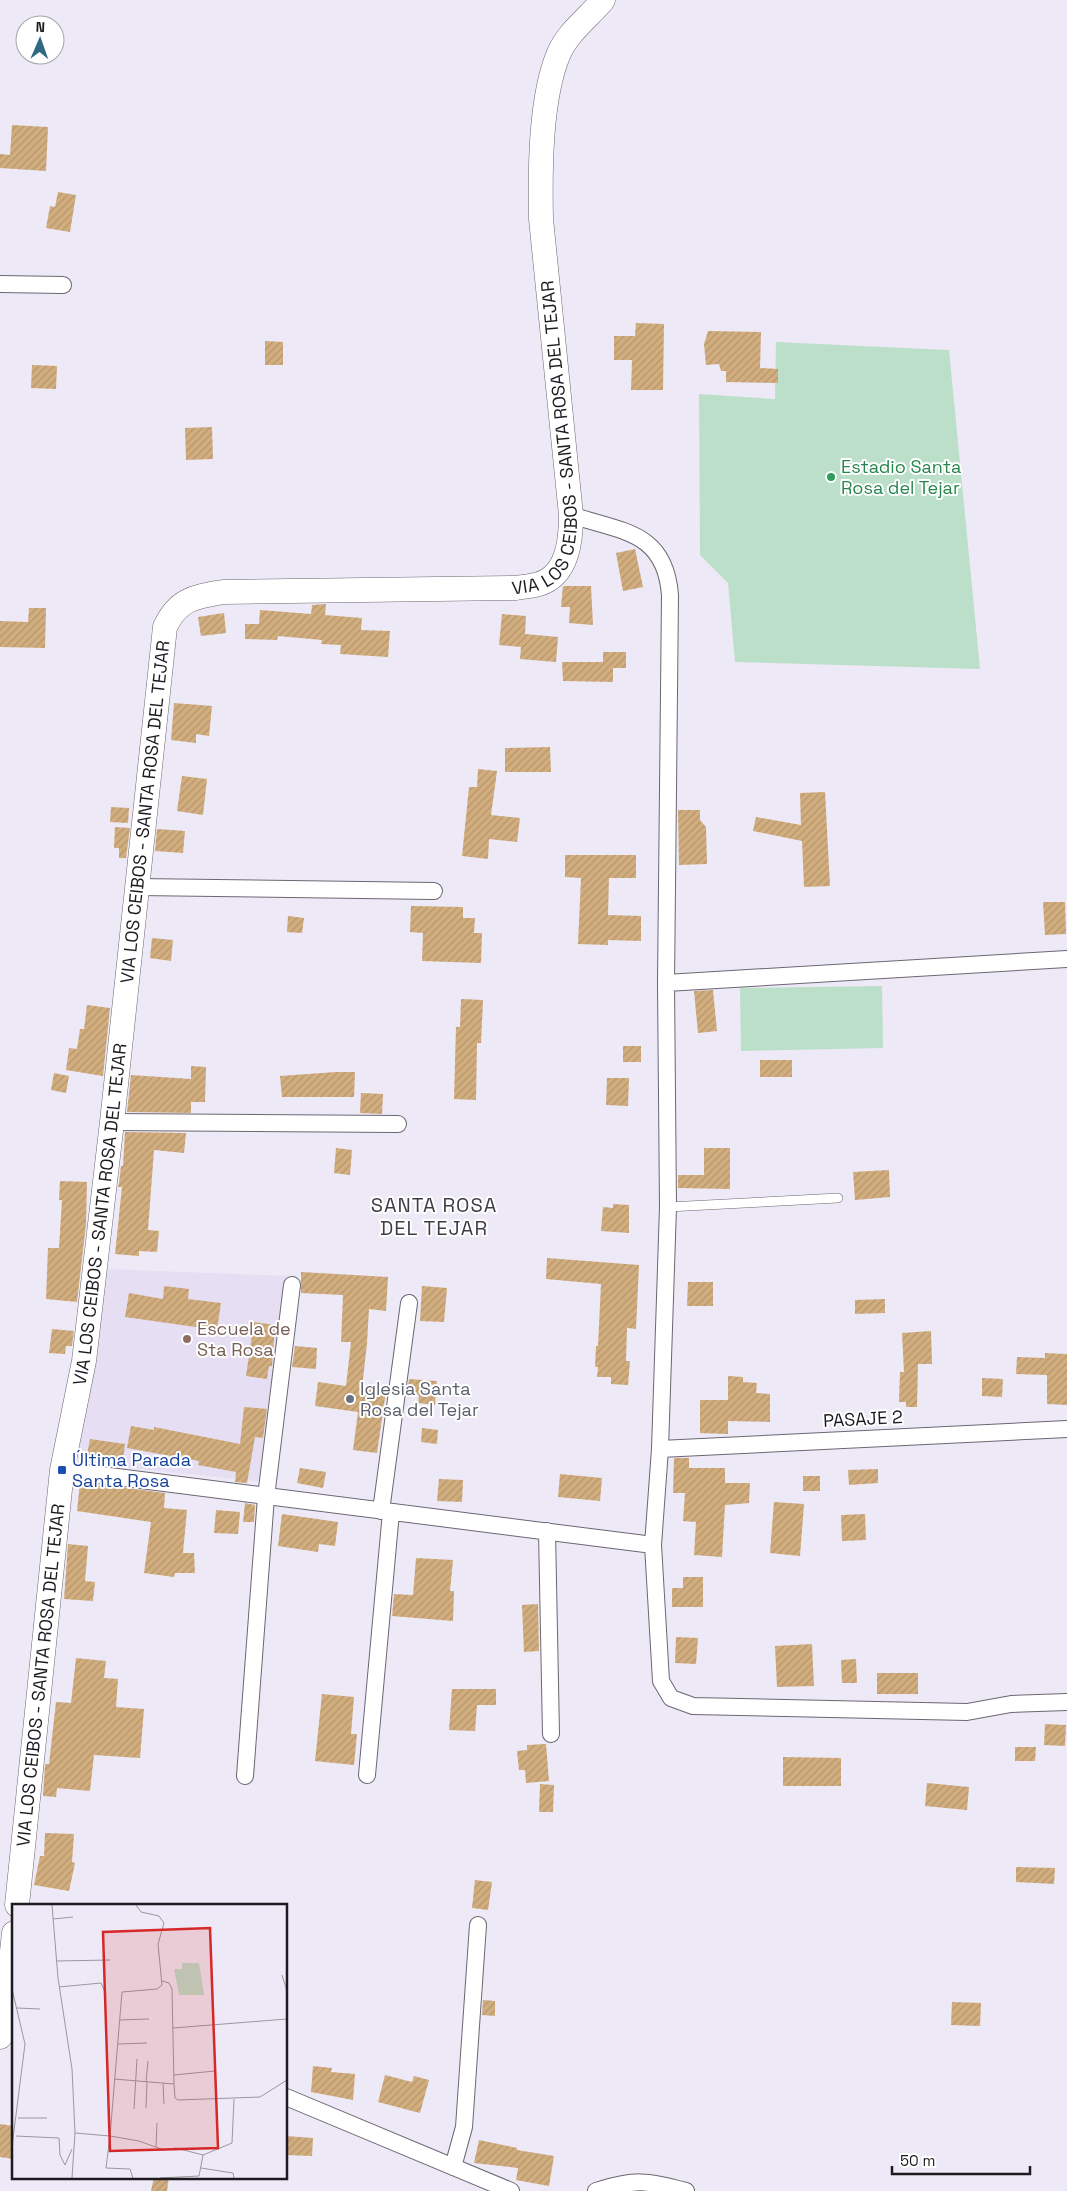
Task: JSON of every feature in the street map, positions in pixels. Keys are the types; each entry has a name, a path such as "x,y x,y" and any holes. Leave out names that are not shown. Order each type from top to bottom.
{"main road":[{"name":"VIA LOS CEIBOS - SANTA ROSA DEL TEJAR","path":"17,1904 62,1470 84,1361 138,888 161,648 165,627 172,612 183,602 199,596 223,592 516,588 540,584 552,577 562,566 567,551 571,515 541,219 540,172 550,83 559,52 568,39 603,0"},
{"path":"4,2039 12,1954"}],"street":[{"path":"0,284 63,285"},
{"path":"571,515 644,540 659,554 668,574 670,595 666,983 668,1207 660,1449 653,1545 661,1681 671,1698 693,1706 967,1712 1012,1704 1067,1702"},
{"path":"138,888 434,890"},
{"path":"666,983 1067,959"},
{"path":"112,1122 398,1124"},
{"path":"245,1776 266,1497 292,1285"},
{"path":"367,1775 386,1511 409,1303"},
{"name":"PASAJE 2","path":"660,1449 1067,1430"},
{"path":"62,1470 653,1545"},
{"path":"547,1531 551,1734"},
{"path":"453,2167 464,2127 478,1925"},
{"path":"288,2098 511,2191"},
{"path":"596,2191 628,2181 651,2181 686,2191"}],"lane":[{"path":"668,1207 838,1198"}],"shaded area":[{"name":"Escuela de Sta Rosa","path":"105,1269 287,1276 265,1482 72,1462"}],"green space":[{"name":"Estadio Santa Rosa del Tejar","path":"776,342 949,350 980,669 735,662 728,583 700,555 699,394 775,399"},
{"path":"882,986 883,1048 741,1051 740,988"}],"building":[{"path":"12,125 48,127 46,171 0,168 0,154 10,155"},
{"path":"58,192 76,195 70,232 46,228 50,206 55,207"},
{"path":"636,323 664,324 663,390 631,390 632,360 614,360 614,336 635,336"},
{"path":"708,331 761,332 760,368 778,369 778,383 726,382 726,371 721,371 719,364 706,365 704,344"},
{"path":"265,341 283,342 283,365 265,365"},
{"path":"32,365 57,366 56,389 31,388"},
{"path":"212,427 213,459 186,460 185,428"},
{"path":"635,549 643,587 623,591 616,553"},
{"path":"563,586 591,586 593,625 569,623 570,607 561,607"},
{"path":"326,604 325,615 362,618 361,630 390,631 388,657 340,654 341,645 321,644 322,640 278,636 277,640 245,639 245,624 259,624 260,610 311,614 312,605"},
{"path":"29,608 46,608 45,648 0,647 0,621 28,622"},
{"path":"224,613 226,633 201,636 198,617"},
{"path":"502,614 526,616 525,634 558,637 556,662 520,659 521,647 499,645"},
{"path":"603,652 626,652 626,668 613,668 613,682 563,681 562,662 603,662"},
{"path":"174,703 212,706 209,736 196,734 196,743 171,740"},
{"path":"550,747 551,772 505,772 505,748"},
{"path":"478,769 497,771 491,815 520,818 517,842 489,839 488,859 462,856 469,787 477,787"},
{"path":"182,776 207,779 203,815 177,811"},
{"path":"825,792 830,886 804,887 802,841 753,831 756,817 801,825 800,793"},
{"path":"111,807 129,808 128,823 110,822"},
{"path":"678,810 700,810 700,820 706,827 707,864 679,865"},
{"path":"115,827 130,828 126,858 119,858 119,848 114,848"},
{"path":"157,829 185,831 183,853 155,851"},
{"path":"565,855 636,855 636,878 609,878 608,915 641,916 641,941 608,940 608,945 578,944 581,878 565,877"},
{"path":"1043,902 1065,902 1066,934 1045,935"},
{"path":"411,906 463,907 463,918 475,918 474,933 482,933 481,963 422,961 423,933 410,932"},
{"path":"288,916 304,918 302,933 287,932"},
{"path":"152,938 173,940 171,961 150,958"},
{"path":"713,990 717,1031 698,1033 694,991"},
{"path":"461,999 483,1000 481,1043 477,1043 476,1100 454,1099 456,1027 460,1027"},
{"path":"87,1005 110,1008 103,1076 66,1070 69,1048 77,1049 80,1029 84,1029"},
{"path":"623,1046 641,1046 641,1062 623,1062"},
{"path":"760,1060 792,1060 792,1077 760,1077"},
{"path":"191,1066 206,1067 205,1102 191,1102 191,1113 127,1112 131,1075 191,1079"},
{"path":"355,1072 354,1097 282,1097 280,1076"},
{"path":"54,1073 69,1076 66,1093 51,1090"},
{"path":"607,1078 629,1078 628,1106 606,1105"},
{"path":"361,1093 383,1094 382,1114 360,1113"},
{"path":"125,1132 186,1133 184,1153 154,1150 148,1230 159,1231 157,1252 139,1251 139,1256 115,1254 122,1187 118,1187 121,1166 123,1166"},
{"path":"336,1148 352,1150 350,1175 334,1173"},
{"path":"704,1148 730,1148 730,1189 678,1188 678,1175 704,1175"},
{"path":"889,1170 890,1197 855,1200 853,1172"},
{"path":"60,1181 87,1182 86,1224 77,1302 46,1299 48,1248 59,1248 62,1200 59,1200"},
{"path":"613,1204 629,1205 629,1233 601,1231 603,1207 613,1208"},
{"path":"547,1258 639,1265 636,1329 627,1328 626,1361 630,1361 628,1385 611,1384 611,1377 597,1377 598,1367 595,1367 601,1284 546,1279"},
{"path":"301,1272 388,1277 386,1311 369,1309 362,1388 386,1391 377,1453 353,1450 358,1412 315,1406 318,1382 346,1386 351,1342 341,1342 343,1295 301,1293"},
{"path":"688,1282 713,1282 713,1306 687,1306"},
{"path":"164,1286 189,1289 188,1299 221,1303 217,1330 125,1317 129,1293 163,1299"},
{"path":"422,1286 447,1288 444,1322 420,1321"},
{"path":"885,1299 885,1313 855,1314 855,1300"},
{"path":"254,1322 275,1325 272,1366 269,1366 267,1379 246,1376"},
{"path":"52,1329 74,1331 72,1346 66,1346 65,1354 49,1353"},
{"path":"931,1331 932,1364 918,1364 917,1407 906,1407 906,1402 899,1402 900,1372 904,1372 902,1333"},
{"path":"295,1346 317,1348 316,1369 292,1367"},
{"path":"1045,1353 1067,1354 1067,1405 1047,1404 1047,1375 1016,1374 1017,1357 1045,1358"},
{"path":"728,1376 743,1377 743,1382 757,1383 756,1393 770,1394 770,1422 728,1421 728,1434 700,1433 700,1400 728,1400"},
{"path":"982,1378 1003,1379 1002,1397 982,1396"},
{"path":"409,1379 437,1381 435,1405 418,1403 419,1395 407,1394"},
{"path":"244,1407 267,1409 263,1438 255,1437 247,1483 235,1482 236,1472 198,1465 199,1461 127,1448 131,1426 154,1430 154,1427 240,1444"},
{"path":"422,1428 438,1430 437,1444 421,1442"},
{"path":"90,1439 125,1444 123,1460 87,1455"},
{"path":"674,1458 689,1458 689,1468 725,1468 725,1483 750,1483 749,1503 725,1505 722,1557 694,1555 696,1522 683,1521 685,1493 673,1493"},
{"path":"300,1468 326,1472 323,1488 297,1483"},
{"path":"878,1469 878,1483 849,1485 848,1470"},
{"path":"560,1474 602,1478 600,1501 558,1497"},
{"path":"803,1476 820,1476 820,1491 803,1491"},
{"path":"439,1479 463,1480 462,1502 437,1501"},
{"path":"80,1482 165,1493 164,1508 187,1510 183,1553 194,1553 195,1573 175,1573 174,1577 144,1573 151,1522 77,1511"},
{"path":"774,1502 804,1504 800,1556 770,1553"},
{"path":"245,1503 255,1505 254,1522 243,1522"},
{"path":"216,1510 240,1512 238,1534 214,1533"},
{"path":"282,1514 338,1522 335,1546 319,1544 318,1552 278,1546"},
{"path":"865,1514 866,1540 842,1541 841,1515"},
{"path":"68,1544 88,1546 85,1581 95,1582 93,1601 64,1599"},
{"path":"416,1558 453,1560 450,1591 454,1591 453,1621 392,1616 394,1594 413,1595"},
{"path":"683,1577 703,1577 703,1607 672,1607 672,1588 683,1588"},
{"path":"538,1604 539,1651 524,1652 522,1605"},
{"path":"676,1637 698,1638 696,1664 675,1663"},
{"path":"812,1644 814,1686 777,1687 775,1646"},
{"path":"76,1658 106,1661 104,1678 118,1679 116,1707 144,1709 140,1758 94,1755 90,1791 57,1788 56,1797 43,1796 45,1764 49,1764 56,1702 71,1703"},
{"path":"856,1659 857,1683 842,1683 841,1660"},
{"path":"877,1673 918,1673 918,1694 877,1694"},
{"path":"452,1689 496,1689 496,1705 477,1705 475,1731 449,1730"},
{"path":"322,1694 354,1697 351,1734 357,1734 354,1765 315,1761"},
{"path":"1045,1724 1066,1725 1065,1746 1044,1745"},
{"path":"546,1744 549,1781 526,1783 525,1770 519,1770 517,1751 527,1750 527,1745"},
{"path":"1015,1747 1036,1747 1035,1761 1015,1761"},
{"path":"783,1757 841,1758 841,1786 783,1786"},
{"path":"927,1783 969,1787 967,1810 925,1806"},
{"path":"540,1784 554,1785 553,1812 539,1812"},
{"path":"45,1833 74,1834 72,1862 75,1863 69,1891 34,1885 40,1856 44,1856"},
{"path":"1016,1867 1055,1868 1054,1884 1016,1882"},
{"path":"475,1880 492,1882 488,1910 472,1908"},
{"path":"483,2000 495,2001 495,2016 482,2015"},
{"path":"952,2002 981,2003 980,2026 951,2025"},
{"path":"313,2066 332,2068 331,2072 355,2074 353,2100 311,2092"},
{"path":"385,2075 412,2082 414,2076 429,2080 420,2113 378,2102"},
{"path":"0,2124 12,2126 12,2159 0,2157"},
{"path":"288,2136 313,2138 312,2156 288,2155"},
{"path":"479,2140 517,2148 517,2150 554,2156 549,2186 516,2180 518,2168 474,2163"},
{"path":"154,2178 169,2178 167,2191 151,2191"}],"place":[{"name":"Estadio Santa Rosa del Tejar","path":"831,477"},
{"name":"Escuela de Sta Rosa","path":"187,1339"},
{"name":"Iglesia Santa Rosa del Tejar","path":"350,1399"},
{"name":"Última Parada Santa Rosa","path":"62,1470"}],"district":[{"name":"SANTA ROSA DEL TEJAR","path":"434,1216"}]}
